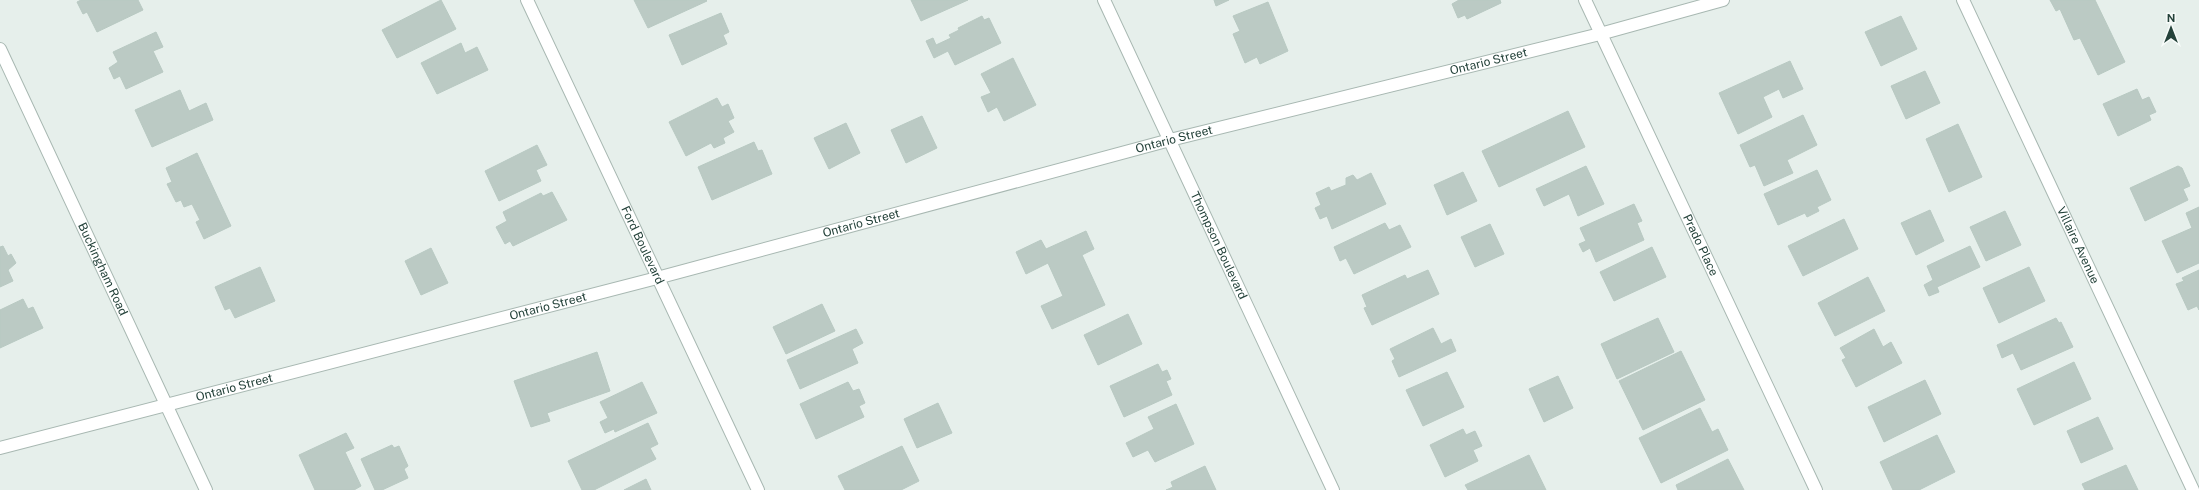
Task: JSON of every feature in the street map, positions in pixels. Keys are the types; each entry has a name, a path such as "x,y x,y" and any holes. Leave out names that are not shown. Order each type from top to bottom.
{"street":[{"name":"Ford Boulevard","path":"527,0 758,490"},
{"name":"Thompson Boulevard","path":"1104,0 1333,490"},
{"name":"Prado Place","path":"1585,0 1816,490"},
{"name":"Ontario Street","path":"0,448 657,278 1170,140 1600,34 1723,0"},
{"name":"Villaire Avenue","path":"1963,0 2193,490"},
{"name":"Buckingham Road","path":"0,49 206,490"}],"building":[{"path":"81,0 138,0 143,10 97,32 87,12 83,14 77,2"},
{"path":"441,0 456,29 397,58 382,30"},
{"path":"634,0 706,0 707,1 648,28"},
{"path":"911,0 968,0 921,21"},
{"path":"1214,0 1229,0 1216,6"},
{"path":"1459,0 1500,0 1501,3 1467,19 1465,15 1458,18 1452,4"},
{"path":"2050,0 2095,0 2125,62 2098,75 2080,38 2074,40 2060,9 2056,11"},
{"path":"1268,2 1288,51 1260,64 1257,57 1245,63 1233,34 1240,31 1233,16"},
{"path":"721,13 729,32 723,35 727,44 682,65 669,35"},
{"path":"982,16 984,20 989,18 1001,43 955,65 948,51 934,58 926,41 933,38 936,45 951,38 949,35 959,30 958,28"},
{"path":"1901,16 1917,49 1881,66 1865,32"},
{"path":"156,32 163,47 153,51 163,72 126,89 120,76 114,79 109,68 118,62 113,52"},
{"path":"461,43 465,53 477,47 488,70 437,94 421,63"},
{"path":"1013,58 1036,105 1004,121 997,107 988,112 981,97 991,93 981,74"},
{"path":"1790,61 1803,89 1783,98 1779,89 1763,97 1772,117 1738,134 1719,93"},
{"path":"1925,71 1940,103 1906,119 1891,86"},
{"path":"2137,89 2142,100 2149,97 2156,112 2149,115 2151,120 2118,136 2103,104"},
{"path":"180,90 189,111 206,103 213,120 152,147 135,110"},
{"path":"717,98 722,107 728,104 734,118 728,121 734,132 723,138 725,143 714,148 711,143 686,156 669,122"},
{"path":"1568,111 1585,147 1499,187 1482,151"},
{"path":"1803,115 1817,145 1787,160 1793,173 1764,186 1755,165 1750,167 1740,145"},
{"path":"922,116 937,148 906,163 891,130"},
{"path":"846,123 860,153 829,169 814,138"},
{"path":"1958,124 1982,177 1949,192 1926,139"},
{"path":"754,142 758,151 762,150 772,174 712,200 698,167"},
{"path":"537,145 547,165 536,170 541,181 499,201 485,171"},
{"path":"197,153 231,226 204,239 196,222 200,220 192,204 184,207 181,200 176,202 167,184 172,182 166,168"},
{"path":"1586,166 1604,204 1578,216 1569,194 1544,206 1536,189"},
{"path":"2178,166 2182,168 2190,186 2183,189 2188,200 2145,221 2130,188"},
{"path":"1817,170 1831,200 1817,207 1819,211 1807,217 1805,213 1778,225 1764,194"},
{"path":"1463,172 1477,201 1447,215 1434,185"},
{"path":"1371,173 1386,204 1332,229 1327,216 1320,219 1315,208 1321,205 1316,193 1329,187 1331,191 1346,185 1346,178 1353,175 1357,180"},
{"path":"552,192 567,220 513,246 510,241 505,244 496,227 507,221 503,212 541,193 543,196"},
{"path":"1634,204 1642,221 1637,223 1644,240 1596,262 1590,248 1583,252 1579,244 1586,241 1580,228"},
{"path":"2199,207 2199,263 2177,273 2162,241 2192,228 2186,213"},
{"path":"1930,210 1944,241 1916,255 1901,223"},
{"path":"2005,211 2021,245 1986,261 1970,227"},
{"path":"1844,219 1858,249 1803,276 1788,246"},
{"path":"1385,223 1389,230 1400,225 1411,247 1354,274 1346,258 1340,261 1334,247"},
{"path":"1490,224 1504,254 1475,267 1461,237"},
{"path":"1086,231 1094,249 1082,255 1105,305 1052,329 1041,306 1063,296 1048,263 1026,274 1016,252 1041,240 1046,249"},
{"path":"3,246 8,256 11,254 16,263 8,270 13,281 0,287 0,247"},
{"path":"1970,246 1980,267 1937,287 1939,292 1929,296 1924,285 1933,280 1927,266"},
{"path":"1652,247 1666,277 1614,301 1600,272"},
{"path":"431,248 448,283 421,295 405,261"},
{"path":"260,267 275,301 235,318 230,308 225,310 215,287"},
{"path":"2029,267 2045,301 1999,323 1983,288"},
{"path":"1428,270 1439,294 1372,325 1364,308 1367,307 1362,295 1405,275 1407,279"},
{"path":"2199,270 2199,310 2197,306 2188,310 2176,284 2184,281 2182,278"},
{"path":"1868,277 1885,311 1835,336 1818,303"},
{"path":"23,299 28,309 33,307 43,328 0,348 0,310"},
{"path":"822,304 835,331 786,354 773,327"},
{"path":"1128,314 1142,344 1098,365 1084,335"},
{"path":"1658,318 1674,352 1617,379 1601,344"},
{"path":"2056,318 2059,323 2061,322 2073,347 2021,370 2013,353 2002,358 1997,345"},
{"path":"1433,328 1441,344 1451,339 1456,351 1399,377 1392,361 1395,359 1390,349"},
{"path":"856,329 863,343 852,349 858,363 800,389 787,360"},
{"path":"1874,329 1883,347 1891,342 1902,363 1856,387 1842,360 1846,358 1840,348"},
{"path":"1681,351 1705,400 1643,430 1619,381"},
{"path":"597,352 610,391 547,413 550,421 531,427 514,381"},
{"path":"2074,362 2091,399 2034,425 2017,389"},
{"path":"1158,364 1162,372 1167,370 1171,379 1166,381 1172,395 1124,417 1110,386"},
{"path":"1447,372 1464,407 1423,426 1406,390"},
{"path":"1558,376 1573,408 1544,422 1529,389"},
{"path":"1925,380 1941,414 1884,442 1868,407"},
{"path":"642,382 657,413 615,432 614,429 605,433 600,422 608,418 600,402"},
{"path":"848,382 853,391 859,389 865,403 859,406 864,417 816,439 800,404"},
{"path":"938,403 952,433 917,448 904,419"},
{"path":"1176,404 1194,444 1155,462 1148,450 1133,457 1126,443 1154,429 1148,417"},
{"path":"1700,408 1712,432 1718,429 1728,450 1661,483 1639,438"},
{"path":"2098,417 2113,449 2081,463 2067,431"},
{"path":"648,423 658,444 650,448 656,459 594,490 582,490 568,461"},
{"path":"1463,429 1466,435 1475,431 1482,446 1473,450 1478,461 1445,477 1430,445"},
{"path":"346,433 354,448 345,452 361,486 354,490 315,490 299,455"},
{"path":"1937,435 1955,472 1919,490 1893,490 1880,462"},
{"path":"392,445 394,448 399,446 408,466 404,469 408,478 382,490 375,490 361,459"},
{"path":"902,446 919,481 901,490 845,490 838,476"},
{"path":"1529,455 1546,490 1468,490 1465,485"},
{"path":"1728,459 1744,490 1678,490 1676,485"},
{"path":"2126,465 2138,490 2085,490 2082,484"},
{"path":"1205,466 1216,490 1166,490 1173,487 1171,482"},
{"path":"646,479 651,490 624,490"}]}
